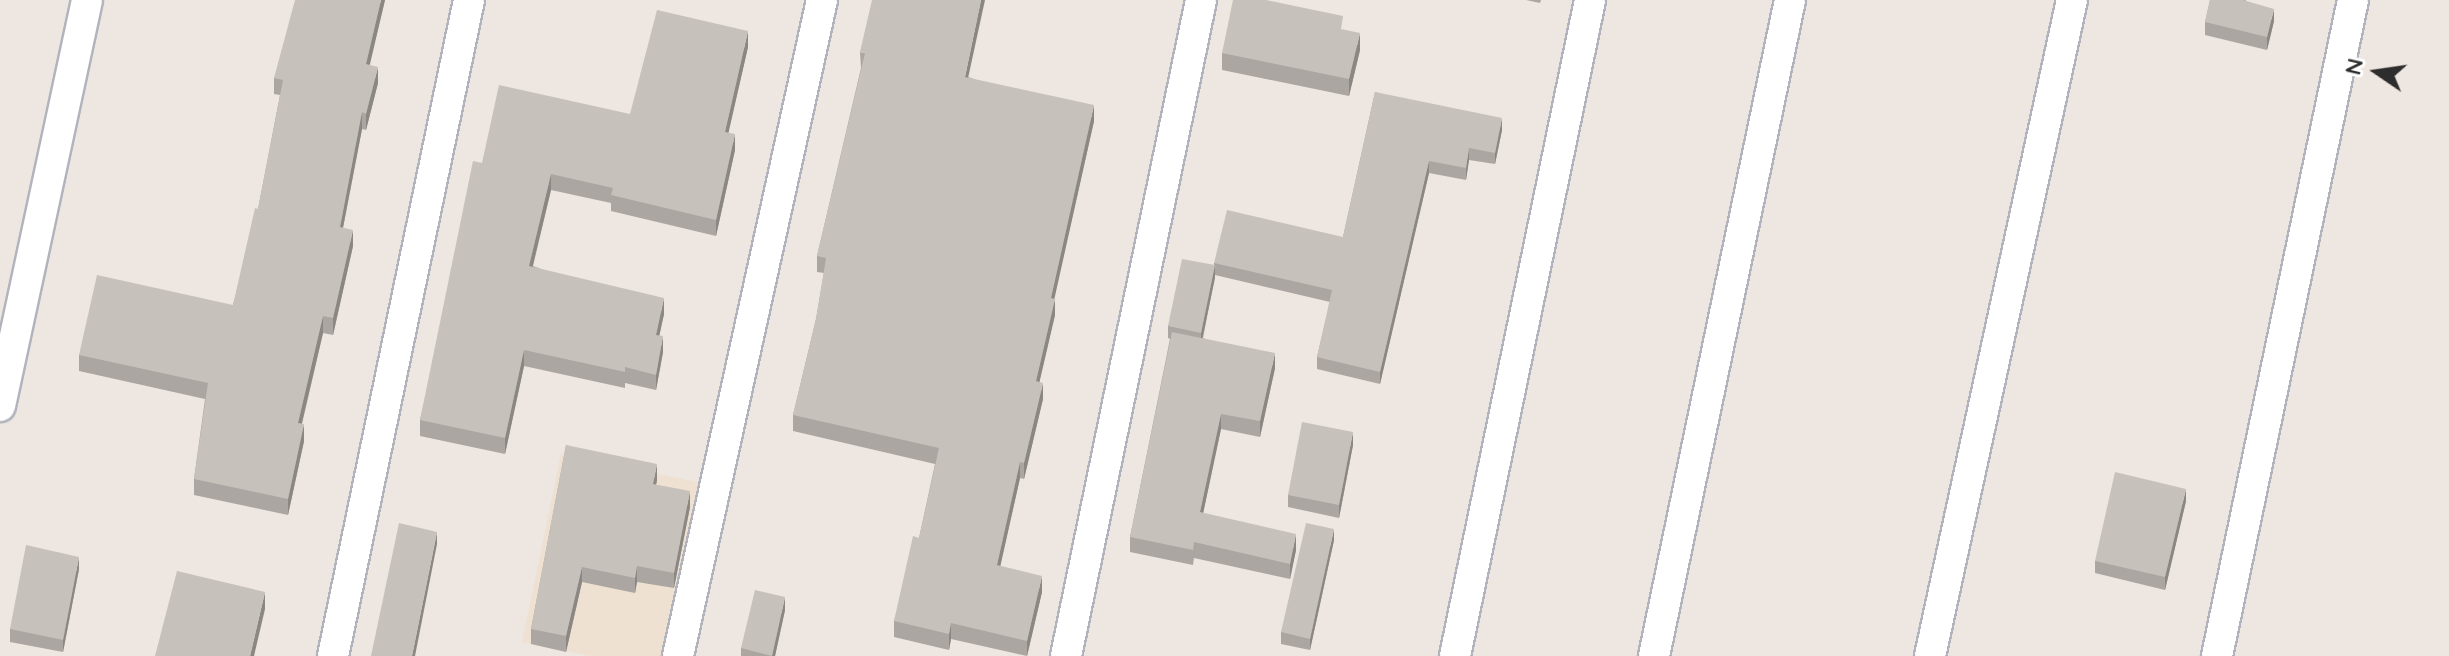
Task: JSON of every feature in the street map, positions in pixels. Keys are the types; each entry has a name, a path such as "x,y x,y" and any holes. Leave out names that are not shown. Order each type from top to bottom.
{"street":[{"path":"0,406 87,0"},
{"path":"333,656 469,0"},
{"path":"678,656 822,0"},
{"path":"1066,656 1201,0"},
{"path":"1455,656 1590,0"},
{"path":"1654,656 1790,0"},
{"path":"1930,656 2072,0"},
{"path":"2217,656 2353,0"}],"shaded area":[{"path":"561,454 706,484 670,656 590,656 522,642"}],"building":[{"path":"295,0 381,0 366,64 378,67 366,114 362,112 340,227 353,230 333,318 323,316 298,423 304,424 288,499 194,479 208,383 79,355 97,275 233,305 255,208 258,209 283,80 274,78"},
{"path":"872,0 981,0 965,77 1094,105 1051,298 1055,299 1036,381 1043,383 1024,463 1020,462 997,565 1042,576 1027,641 951,623 949,634 894,621 913,536 919,538 939,448 793,415 816,319 826,258 817,256 865,53 860,52"},
{"path":"1233,0 1266,0 1343,16 1341,29 1360,33 1349,79 1222,53"},
{"path":"2210,0 2243,0 2274,9 2267,37 2205,22"},
{"path":"657,10 748,31 725,132 735,134 716,220 611,195 613,188 551,174 529,266 664,298 656,335 663,336 656,375 625,367 625,372 524,350 505,438 420,420 473,161 482,163 499,85 630,114"},
{"path":"1375,92 1502,118 1495,153 1469,148 1466,168 1429,161 1380,372 1317,357 1332,290 1214,263 1227,210 1343,237"},
{"path":"1182,259 1215,265 1201,333 1168,326"},
{"path":"1172,332 1275,353 1260,421 1221,414 1200,512 1296,534 1290,564 1194,542 1193,550 1130,537"},
{"path":"1302,422 1353,432 1339,505 1288,495"},
{"path":"566,445 657,464 653,484 690,491 674,573 637,566 635,578 582,567 566,636 531,629"},
{"path":"2115,472 2186,489 2165,577 2095,561"},
{"path":"399,523 437,532 412,656 371,656"},
{"path":"1306,523 1334,529 1310,639 1281,632"},
{"path":"26,545 79,557 63,640 10,629"},
{"path":"177,571 265,592 250,656 155,656"},
{"path":"755,590 785,597 772,656 741,648"}]}
